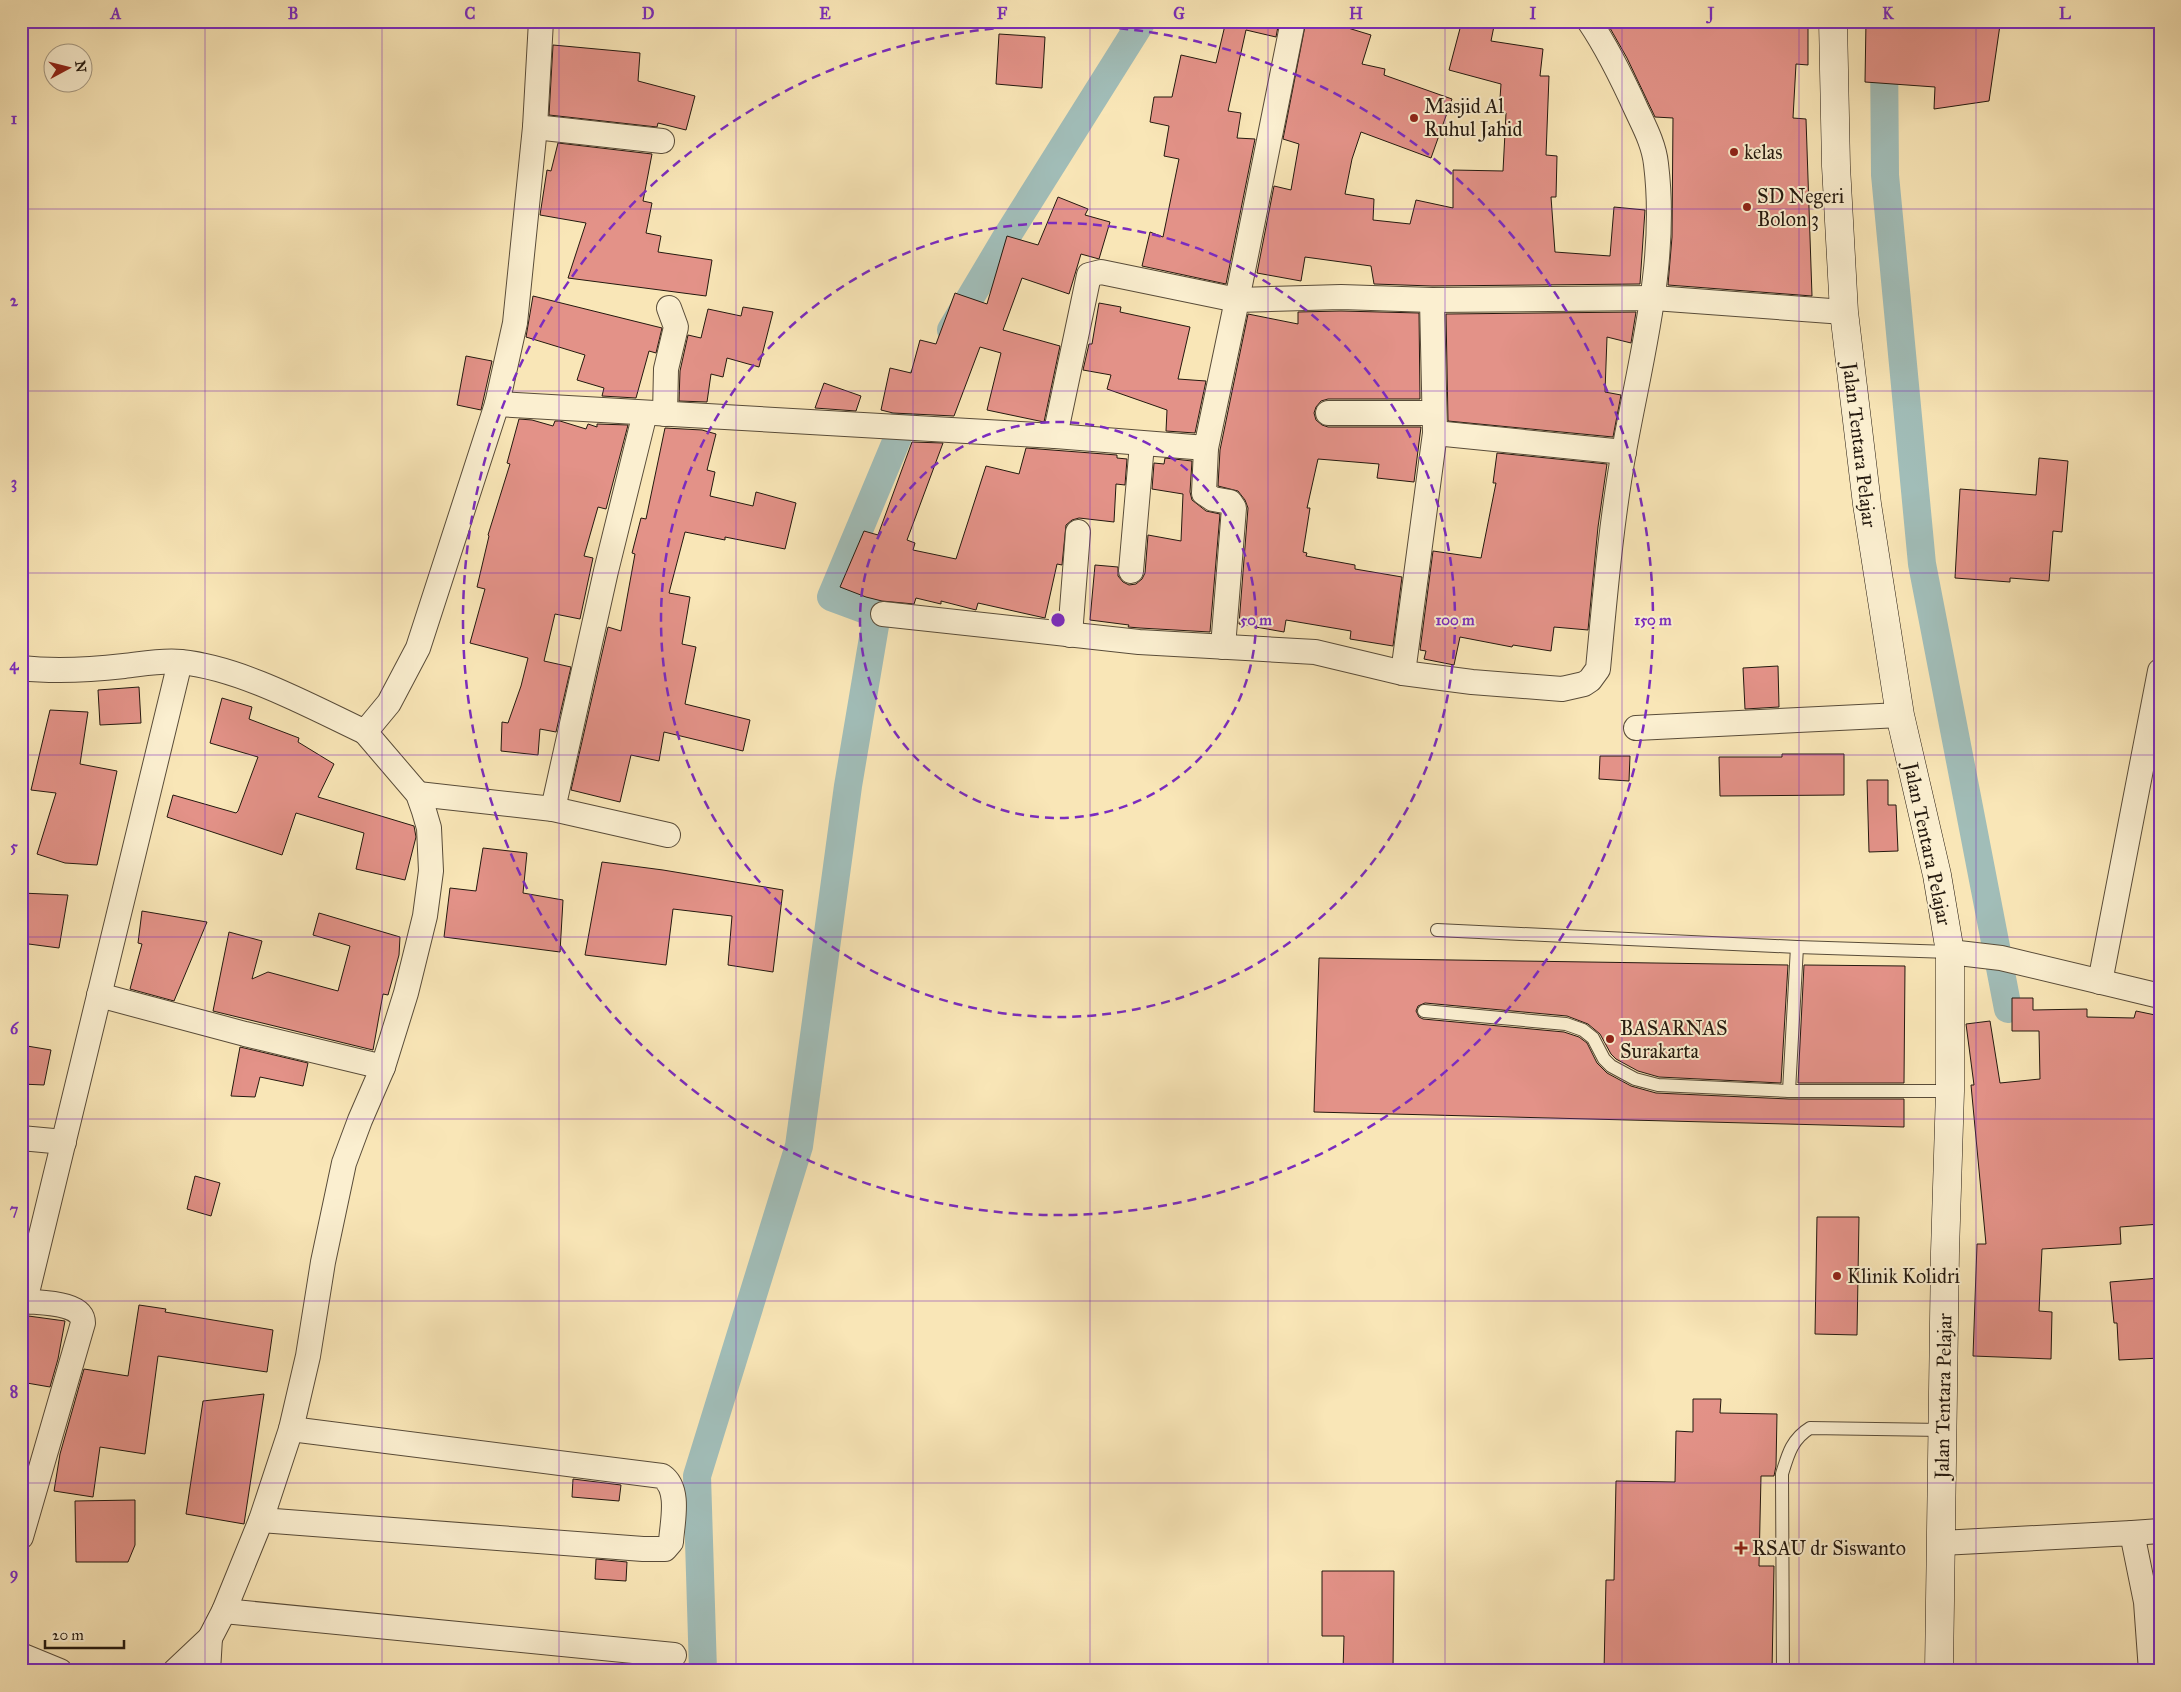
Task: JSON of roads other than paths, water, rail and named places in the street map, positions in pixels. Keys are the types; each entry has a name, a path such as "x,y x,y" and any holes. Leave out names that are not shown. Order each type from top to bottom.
{"main road":[{"name":"Jalan Tentara Pelajar","path":"1833,21 1836,146 1844,312 1867,504 1900,715 1937,874 1950,952 1950,1091 1942,1430 1939,1671"}],"street":[{"path":"365,732 389,703 418,648 497,404 515,323 535,127 541,21"},
{"path":"1223,647 1234,508 1230,502 1213,499 1204,493 1206,448 1293,21"},
{"path":"883,614 1139,642 1315,652 1403,673 1472,682 1562,689 1578,686 1590,680 1598,669 1611,531 1624,452 1654,298 1659,222 1656,162 1649,137 1621,76 1589,21"},
{"path":"535,127 662,141"},
{"path":"1055,436 1089,275 1102,272 1237,300 1342,297 1432,300 1654,298 1844,312"},
{"path":"1403,673 1435,423 1432,300"},
{"path":"552,809 606,571 655,413 676,327 669,308"},
{"path":"497,404 1055,436 1206,448"},
{"path":"1328,413 1435,423 1624,452"},
{"path":"1131,571 1142,444"},
{"path":"1070,635 1078,532"},
{"path":"21,1537 83,1323 82,1316 75,1309 23,1301 64,1142 180,662"},
{"path":"21,668 71,671 180,662 244,679 294,698 365,732 418,794 429,828 431,870 425,916 406,993 383,1067 344,1163 322,1262 308,1356 291,1429 261,1520 224,1611 210,1638 175,1671"},
{"path":"2100,982 2160,671"},
{"path":"1636,728 1900,715"},
{"path":"418,794 552,809 668,835"},
{"path":"1950,952 1993,957 2160,996"},
{"path":"99,995 245,1034 383,1067"},
{"path":"21,1138 64,1142"},
{"path":"261,1520 643,1550 665,1549 671,1542 673,1494 669,1483 662,1476 291,1429"},
{"path":"1940,1543 2160,1531"},
{"path":"2132,1533 2146,1602 2151,1671"},
{"path":"224,1611 674,1655"},
{"path":"208,1671 210,1638"},
{"path":"21,1655 60,1671"}],"lane":[{"path":"1437,930 1797,947 1950,952"},
{"path":"1789,1091 1797,947"},
{"path":"1424,1011 1566,1024 1583,1030 1593,1038 1604,1059 1611,1066 1635,1079 1658,1085 1789,1091 1950,1091"},
{"path":"1783,1671 1782,1474 1789,1449 1798,1436 1810,1428 1942,1430"}],"waterway":[{"path":"951,330 1007,236 1142,21"},
{"path":"1884,45 1885,175 1922,564 2008,1009"},
{"path":"703,1671 697,1476 799,1146 848,786 877,614 831,597 903,425 907,403 921,380"}],"place":[{"name":"Masjid Al Ruhul Jahid","path":"1414,118"},
{"name":"kelas","path":"1734,152"},
{"name":"SD Negeri Bolon 3","path":"1747,207"},
{"name":"BASARNAS Surakarta","path":"1610,1039"},
{"name":"Klinik Kolidri","path":"1837,1276"},
{"name":"RSAU dr Siswanto","path":"1741,1548"}]}
